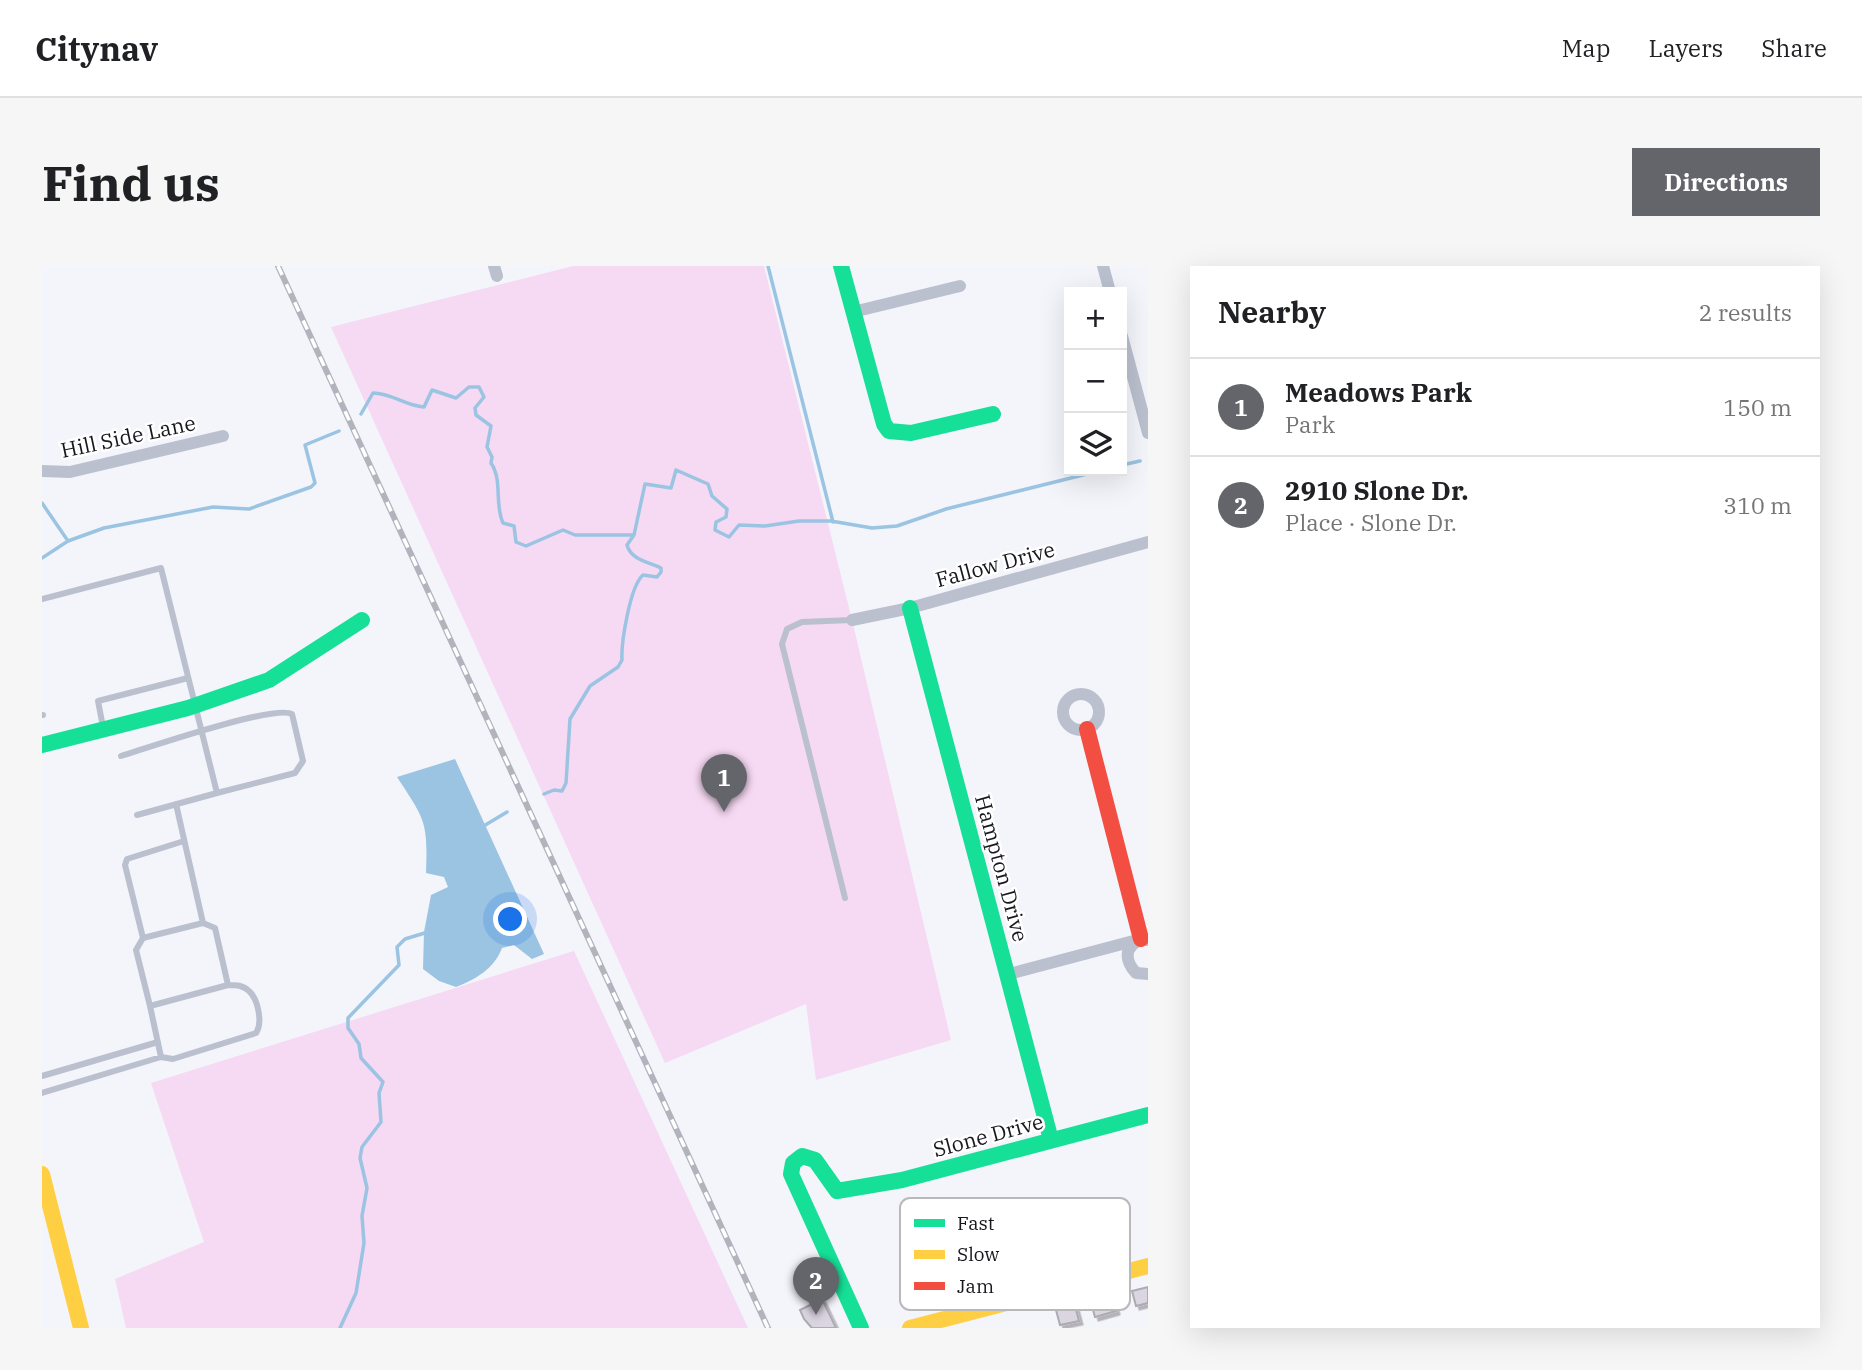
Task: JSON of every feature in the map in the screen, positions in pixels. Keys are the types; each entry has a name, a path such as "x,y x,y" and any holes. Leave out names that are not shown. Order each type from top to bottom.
{"street":[{"path":"841,266 884,424 889,431 911,433 993,414"},
{"path":"1103,266 1109,287"},
{"path":"853,312 960,286"},
{"path":"1126,350 1148,433"},
{"name":"Hill Side Lane","path":"42,471 70,472 223,436"},
{"name":"Fallow Drive","path":"852,620 911,607 1148,542"},
{"name":"Hampton Drive","path":"911,607 1051,1140"},
{"path":"42,745 195,705 270,680 362,620"},
{"path":"1087,729 1145,940"},
{"path":"1009,974 1145,940"},
{"path":"1145,940 1131,944 1126,954 1128,965 1136,973 1148,974"},
{"name":"Slone Drive","path":"861,1328 791,1174 793,1163 802,1156 815,1160 837,1191 902,1180 1148,1115"},
{"path":"42,1174 46,1203 81,1328"},
{"path":"1130,1271 1148,1266"},
{"path":"910,1328 979,1310"}],"lane":[{"path":"42,599 161,568 217,793"},
{"path":"845,898 782,644 787,629 802,622 852,620"},
{"path":"104,729 98,701 188,678"},
{"path":"121,756 278,710 292,714 303,761 295,773 137,815"},
{"path":"176,804 203,923"},
{"path":"161,1057 136,950 143,938 125,865 127,859 184,841"},
{"path":"143,938 203,923 215,928 228,985"},
{"path":"42,1093 161,1057 173,1059 256,1033 260,1021 253,995 240,985 228,985 150,1006"},
{"path":"42,1076 158,1042"}],"shaded area":[{"path":"573,266 764,266 852,620 951,1040 816,1080 806,1004 665,1063 331,327"},
{"path":"574,951 748,1328 126,1328 115,1279 204,1242 151,1083"}],"water":[{"path":"455,759 544,954 532,959 514,945 502,948 484,972 456,987 439,981 423,969 424,932 431,895 448,887 444,877 426,873 423,822 397,777"}],"building":[{"path":"1148,1287 1148,1303 1136,1306 1132,1291"},
{"path":"822,1299 836,1328 812,1328 804,1319 800,1310"},
{"path":"1056,1310 1076,1310 1079,1321 1060,1325"},
{"path":"1093,1310 1116,1310 1116,1311 1095,1317"}],"waterway":[{"path":"768,266 833,522"},
{"path":"361,414 373,393 424,407 432,390 456,398 469,387 479,387 484,397 475,408 476,415 491,426 487,447 497,477 500,515 503,523 514,526 516,542 526,546 563,530 575,535 634,535"},
{"path":"42,558 68,541 104,528 213,507 249,509 311,487 315,483 305,445 339,431"},
{"path":"1127,464 1140,461"},
{"path":"544,794 554,790 562,791 566,783 570,719 590,686 618,667 622,660 627,615 638,581 643,575 657,577 661,572 661,568 632,554 627,545 634,535 645,484 671,488 676,470 708,484 712,496 727,509 726,517 716,522 715,530 729,537 739,525 765,526 799,521 831,521 872,528 897,526 946,509 1079,476"},
{"path":"42,503 68,541"},
{"path":"482,827 507,812"},
{"path":"340,1328 356,1293 364,1243 362,1216 367,1188 360,1158 362,1147 381,1122 379,1093 383,1082 361,1058 359,1044 348,1028 348,1018 399,965 397,947 405,939 428,932"}],"railway":[{"path":"278,266 768,1328"}],"traffic: fast":[{"path":"841,266 884,424 889,431 911,433 993,414"},
{"path":"910,608 1051,1140"},
{"path":"42,745 188,708 269,680 362,620"},
{"path":"861,1328 791,1174 793,1163 802,1156 815,1160 837,1191 902,1180 1148,1115"}],"traffic: slow":[{"path":"42,1174 81,1328"},
{"path":"1130,1271 1148,1266"},
{"path":"910,1328 979,1310"}],"traffic: jam":[{"path":"1087,729 1141,939"}],"place":[{"name":"Meadows Park","path":"724,812"},
{"name":"2910 Slone Dr.","path":"816,1315"}]}
